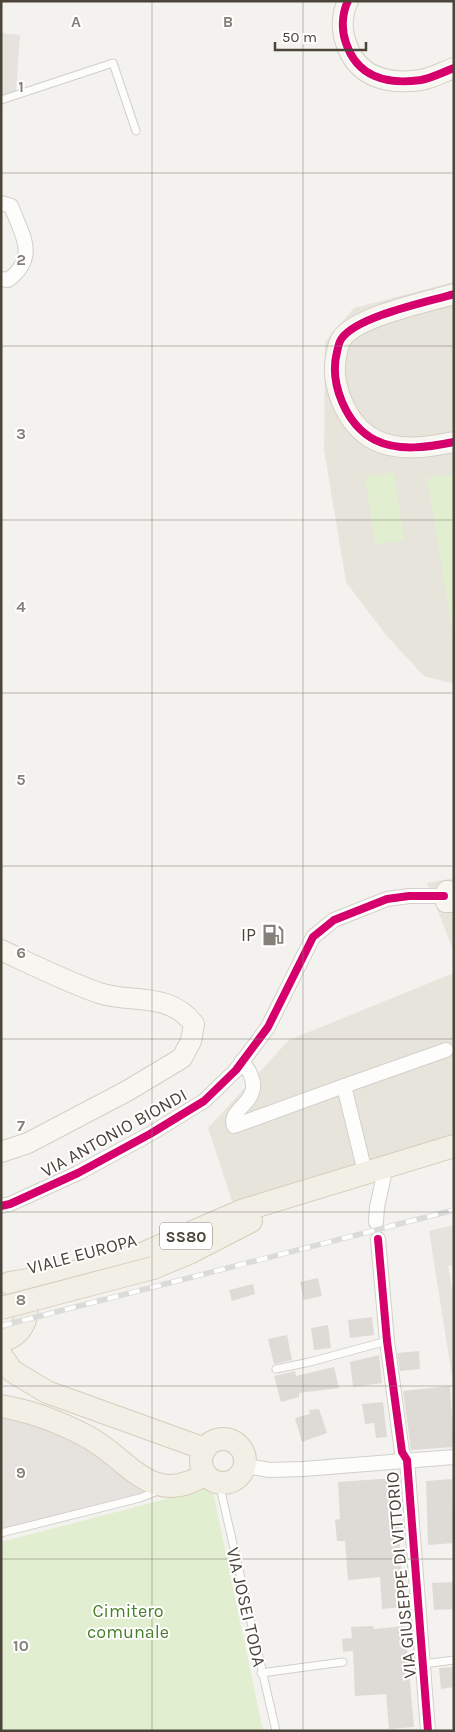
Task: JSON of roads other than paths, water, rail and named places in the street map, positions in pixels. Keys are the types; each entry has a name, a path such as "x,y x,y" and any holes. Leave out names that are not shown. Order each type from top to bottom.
{"main road":[{"name":"VIALE EUROPA","path":"4,1280 66,1274 144,1254 241,1211 454,1146"},
{"name":"VIALE EUROPA","path":"4,1280 131,1241 232,1201 304,1192"},
{"name":"VIALE EUROPA","path":"1,1308 153,1268 195,1250 304,1192"},
{"name":"VIALE EUROPA","path":"27,1309 42,1289 66,1274"},
{"path":"4,1280 22,1293 27,1309"},
{"name":"SS80","path":"8,1338 24,1323 27,1309"},
{"path":"8,1338 24,1378"},
{"path":"1,1355 12,1371 47,1392 205,1449"},
{"path":"1,1406 38,1416 88,1437 142,1479 165,1486 212,1478 228,1483 237,1478 245,1466 242,1449 232,1441 214,1441 205,1449 201,1459 212,1478"}],"street":[{"path":"348,1 344,10 344,38 351,59 370,75 392,80 422,80 454,68"},
{"path":"1,203 11,206 27,246 26,255 18,272 8,280 1,279"},
{"path":"454,294 361,322 341,338 334,363 343,405 354,422 375,440 397,447 428,447 454,442"},
{"name":"VIA ANTONIO BIONDI","path":"1,1206 10,1204 78,1173 150,1134 204,1101 242,1061 268,1027 313,937 334,920 386,899 452,899"},
{"path":"1,950 43,970 101,993 169,1004 184,1011 194,1024 191,1041 182,1058 127,1091 28,1144 1,1152"},
{"path":"242,1061 252,1073 255,1082 251,1094 234,1117 234,1126 446,1050"},
{"path":"344,1086 365,1172"},
{"path":"376,1222 377,1207 386,1166"},
{"name":"VIA GIUSEPPE DI VITTORIO","path":"378,1239 387,1341 402,1452 406,1460 428,1731"},
{"path":"245,1466 270,1470 454,1456"}],"lane":[{"path":"1,100 113,63 136,131"},
{"path":"276,1369 310,1362 387,1341"},
{"name":"VIA JOSEI TODA","path":"212,1478 275,1730"},
{"path":"1,1533 154,1494 165,1486"},
{"path":"423,1664 454,1660"},
{"path":"261,1673 343,1662"}],"railway":[{"path":"1,1326 454,1210"}],"place":[{"name":"IP","path":"273,935"}],"park label":[{"name":"Cimitero comunale","path":"128,1621"}]}
